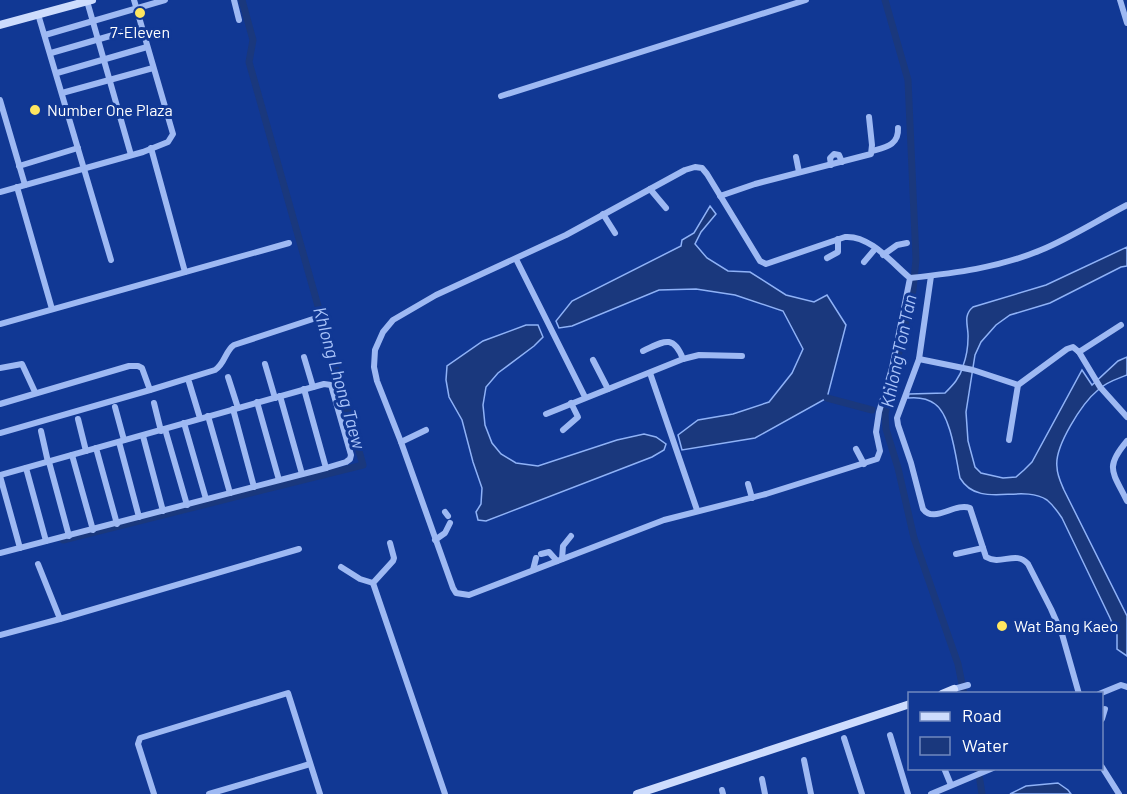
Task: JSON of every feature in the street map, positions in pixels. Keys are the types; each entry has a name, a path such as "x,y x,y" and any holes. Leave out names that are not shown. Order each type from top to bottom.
{"street":[{"path":"0,192 131,155 168,142 173,135 134,0"},
{"path":"45,35 165,0"},
{"path":"234,0 238,20"},
{"path":"501,96 806,0"},
{"path":"1120,0 1127,23"},
{"path":"0,25 89,1 91,21 131,155"},
{"path":"38,14 111,260"},
{"path":"51,53 141,27"},
{"path":"57,74 147,47"},
{"path":"62,93 153,68"},
{"path":"0,100 25,185"},
{"path":"869,117 872,151"},
{"path":"720,196 755,184 869,155 872,151 894,143 898,137 898,128"},
{"path":"19,166 78,148"},
{"path":"151,148 185,272"},
{"path":"796,157 800,172"},
{"path":"912,278 892,368 879,412 876,432 879,456 877,459 752,498 664,520 469,595 456,592 453,588 377,381 374,367 375,350 383,333 393,320 405,312 436,295 516,259 685,170 695,167 702,168 756,257 766,264 853,236 862,239 912,278 990,267 1034,253 1127,205"},
{"path":"17,187 52,309"},
{"path":"650,189 666,208"},
{"path":"603,214 615,233"},
{"path":"827,258 838,252 838,239"},
{"path":"0,324 289,243"},
{"path":"883,255 897,245 907,243"},
{"path":"864,262 875,249"},
{"path":"516,259 585,397"},
{"path":"929,276 919,359 897,418 923,509 932,515 964,506 970,508 986,557 996,561 1023,558 1052,609 1062,634 1079,692"},
{"path":"0,433 218,368 229,348 234,345 316,318"},
{"path":"1079,352 1121,325"},
{"path":"643,351 664,341 671,342 678,347 683,359"},
{"path":"1009,440 1018,385 1073,347 1079,352 1100,387 1127,417"},
{"path":"546,414 683,359 699,355 742,356"},
{"path":"304,357 313,387"},
{"path":"919,359 962,367 1018,385"},
{"path":"593,360 608,389"},
{"path":"0,368 22,364 35,392"},
{"path":"265,364 278,397 302,474"},
{"path":"0,404 129,366 142,368 150,390"},
{"path":"650,373 697,510"},
{"path":"228,377 254,487"},
{"path":"189,382 200,418"},
{"path":"0,553 20,548 46,541 140,518 346,462 350,459 351,454 331,385 324,384 304,389 0,476 20,548"},
{"path":"304,389 326,468"},
{"path":"257,402 279,480"},
{"path":"154,403 188,505"},
{"path":"563,430 578,417 571,403"},
{"path":"115,407 140,518"},
{"path":"208,416 230,493"},
{"path":"78,419 87,451"},
{"path":"184,423 206,500"},
{"path":"401,442 426,430"},
{"path":"41,431 69,536"},
{"path":"143,436 163,511"},
{"path":"1127,441 1115,456 1112,464 1127,501"},
{"path":"96,448 117,524"},
{"path":"856,449 864,464"},
{"path":"72,455 93,530"},
{"path":"26,468 46,541"},
{"path":"748,484 752,498"},
{"path":"435,540 445,533 448,517"},
{"path":"560,560 563,546 571,536"},
{"path":"373,583 393,561 394,553 390,543"},
{"path":"956,554 983,548"},
{"path":"0,635 299,549"},
{"path":"533,570 538,556 549,552 560,560"},
{"path":"38,564 60,619"},
{"path":"341,567 360,579 373,583"},
{"path":"373,583 445,794"},
{"path":"945,692 968,685"},
{"path":"1102,692 1121,685 1127,687"},
{"path":"154,794 138,744 140,738 288,693 320,794"},
{"path":"638,794 908,704"},
{"path":"1103,714 1105,709"},
{"path":"890,735 908,794"},
{"path":"844,738 862,794"},
{"path":"804,760 811,794"},
{"path":"209,794 310,764"},
{"path":"945,770 951,785"},
{"path":"931,794 988,770"},
{"path":"1103,770 1119,794"},
{"path":"762,779 765,794"}],"water":[{"path":"710,206 716,214 701,232 695,244 707,258 728,271 750,272 786,295 814,302 827,295 846,325 827,398 755,438 682,450 678,435 698,420 733,414 769,402 792,373 803,349 783,311 735,295 696,289 659,290 572,326 559,328 556,321 572,301 681,246 682,240 694,233"},
{"path":"1127,247 1127,266 1050,303 1010,315 996,325 981,342 975,355 966,412 968,441 975,467 981,473 1003,478 1016,477 1032,462 1082,370 1092,385 1118,361 1127,357 1127,375 1101,387 1070,426 1060,448 1057,467 1064,490 1127,616 1127,656 1117,649 1117,635 1110,618 1062,518 1053,506 1037,495 989,495 978,493 968,487 960,478 949,427 941,410 926,399 908,398 909,394 945,393 956,381 966,356 967,318 973,307 1046,285"},
{"path":"526,325 538,325 543,337 498,373 486,387 483,405 485,425 492,443 501,454 516,463 538,466 617,440 644,434 656,437 666,444 664,450 652,457 486,521 478,520 476,512 481,504 482,488 462,420 449,397 446,380 447,366 483,341"},
{"path":"1058,783 1071,794 1010,794 1026,786"}],"waterway":[{"name":"Khlong Lhong Taew","path":"63,540 363,465 249,62 253,40 242,0"},
{"name":"Khlong Ton Tan","path":"885,0 908,80 916,259 913,290 885,414 886,429 898,468 914,538 958,664 964,692"},
{"path":"827,398 872,410"},
{"name":"Khlong Ton Tan","path":"978,770 982,794"}],"place":[{"name":"7-Eleven","path":"140,13"},
{"name":"Number One Plaza","path":"35,110"},
{"name":"Wat Bang Kaeo","path":"1002,626"}]}
